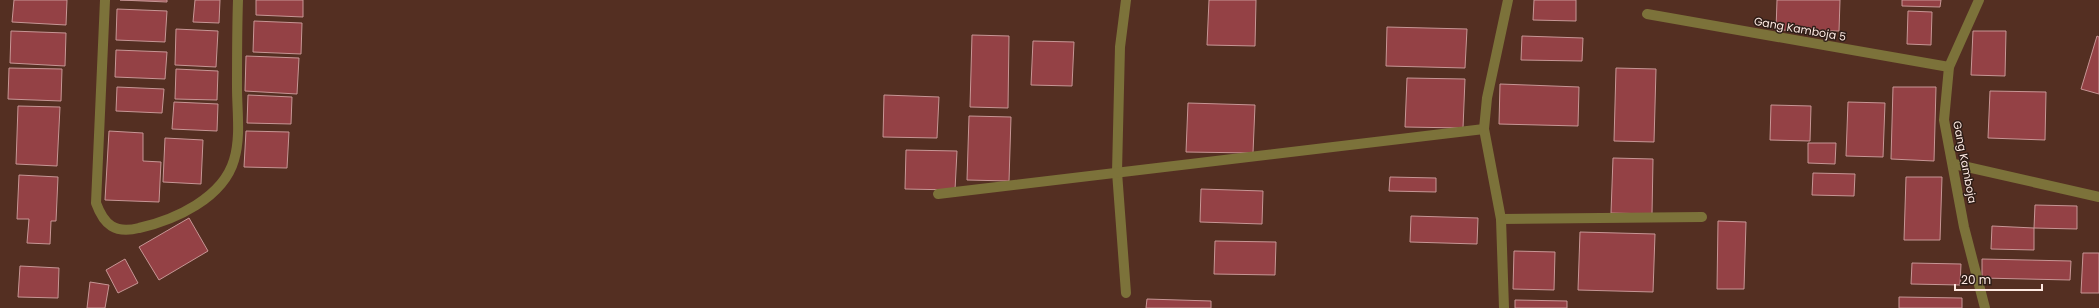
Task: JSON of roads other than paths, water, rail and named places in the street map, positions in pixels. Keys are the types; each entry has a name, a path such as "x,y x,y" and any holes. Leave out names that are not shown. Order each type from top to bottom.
{"street":[{"path":"105,0 96,203 101,218 108,224 117,228 132,230 153,225 208,197 222,182 234,161 238,133 238,0"},
{"path":"1126,0 1120,47 1117,172 1126,292"},
{"path":"1504,308 1501,219 1484,129 1487,98 1508,0"},
{"name":"Gang Kamboja","path":"1979,0 1949,67 1944,120 1954,164 1964,227 1985,308"},
{"name":"Gang Kamboja 5","path":"1647,14 1949,67"},
{"path":"938,194 1484,129"},
{"path":"1954,164 2099,197"},
{"path":"1501,219 1702,217"}]}
